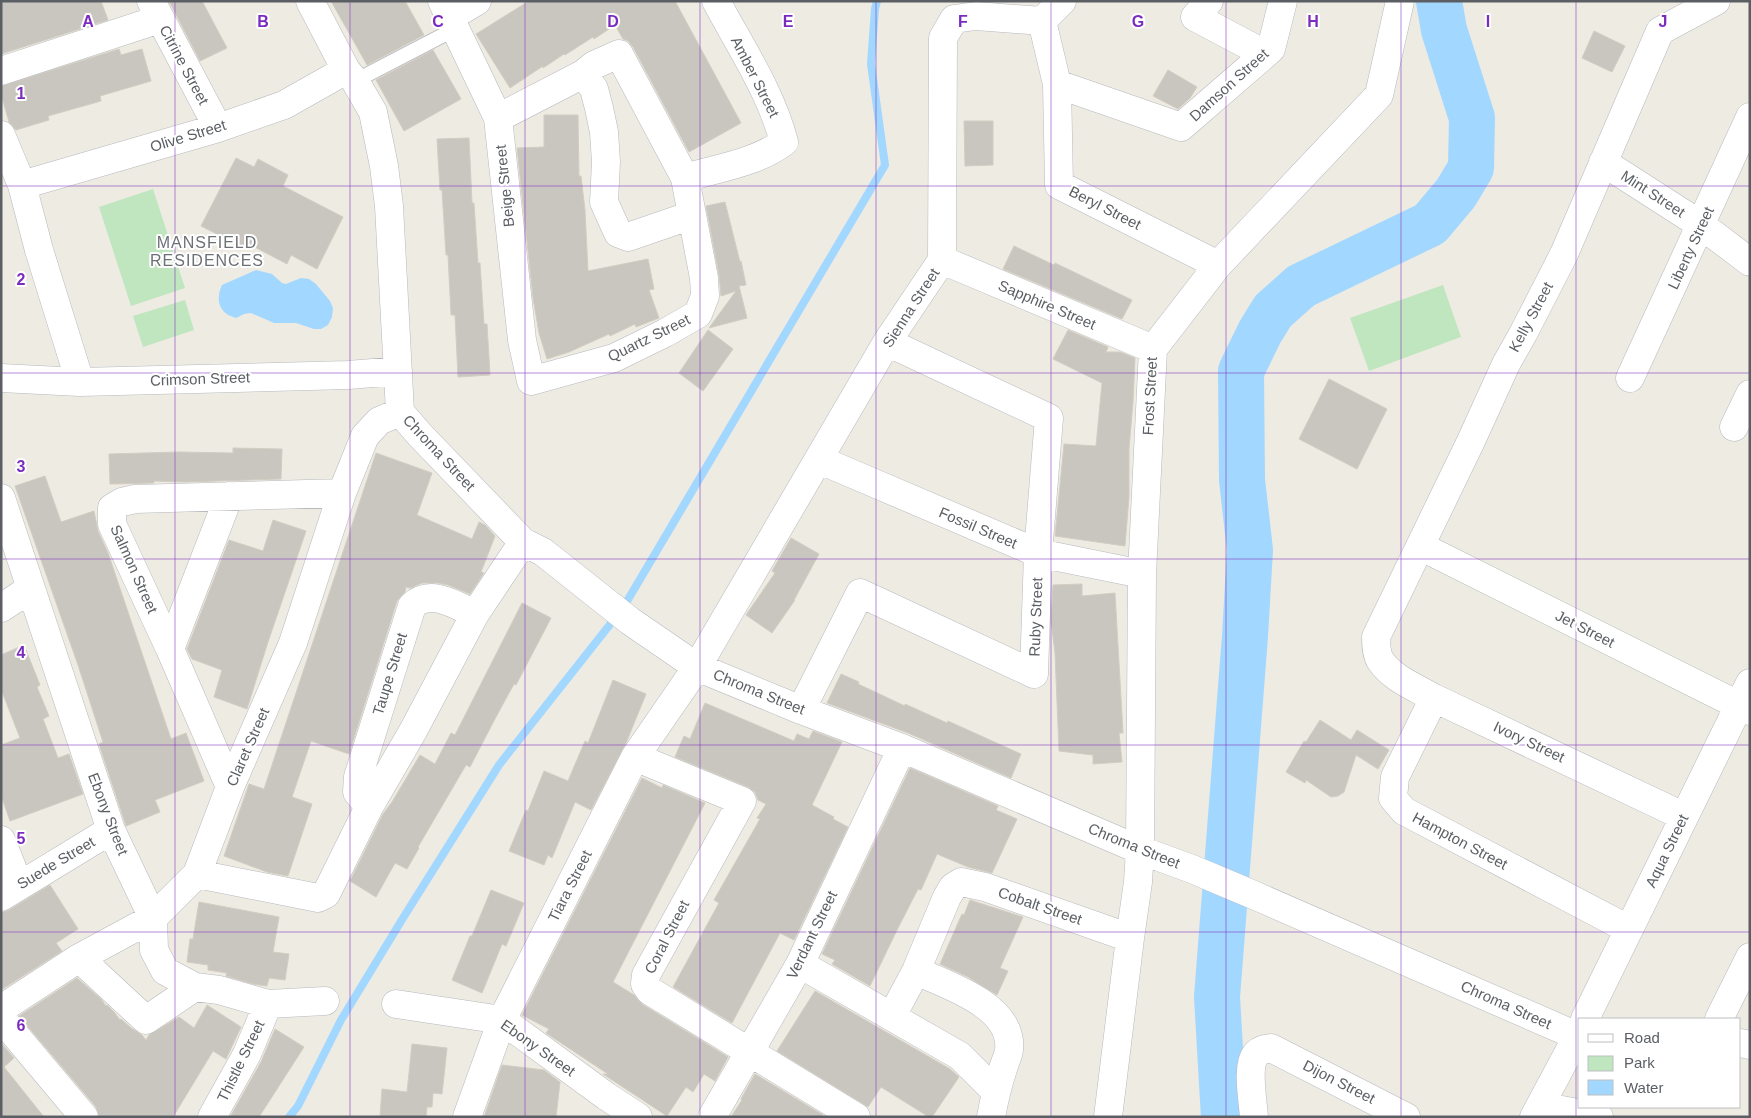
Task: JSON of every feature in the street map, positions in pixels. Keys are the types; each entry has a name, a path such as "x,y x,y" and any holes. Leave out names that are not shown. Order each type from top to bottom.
{"street":[{"name":"Chroma Street","path":"310,1 350,75 373,112 384,166 388,206 400,412 523,542 543,552 630,621 698,667 801,710 902,748 1140,850 1192,869 1578,1029"},
{"path":"449,16 477,1"},
{"name":"Amber Street","path":"685,178 756,157 772,151 784,142 778,120 765,92 716,1"},
{"path":"1042,22 1062,1"},
{"path":"1209,1 1195,17 1265,54"},
{"name":"Damson Street","path":"1057,84 1181,127 1271,49 1283,1"},
{"name":"Frost Street","path":"1140,850 1142,574 1153,349 1218,265 1379,95 1400,1"},
{"name":"Kelly Street","path":"1380,660 1376,650 1376,637 1471,441 1506,364 1564,254 1660,31 1716,1"},
{"path":"1,71 155,10"},
{"name":"Citrine Street","path":"155,10 218,128"},
{"name":"Beige Street","path":"449,16 498,118 522,340 531,381"},
{"name":"Sienna Street","path":"698,667 887,342 942,260 943,38 954,20 976,16 1042,22"},
{"name":"Beryl Street","path":"1042,22 1057,84 1059,185 1218,265"},
{"name":"Quartz Street","path":"498,118 583,74 594,65 619,54 685,178 704,278 705,296 698,314 666,333 614,358 531,381"},
{"path":"583,74 594,89 600,108 606,162 604,202 618,233 628,238 692,215"},
{"name":"Olive Street","path":"22,185 218,128 284,105 350,75"},
{"name":"Liberty Street","path":"1630,378 1702,225 1750,117"},
{"path":"1,135 22,185 39,250 80,382"},
{"name":"Mint Street","path":"1603,162 1702,225 1750,262"},
{"name":"Sapphire Street","path":"942,260 1153,349"},
{"name":"Ruby Street","path":"801,710 860,593 1034,674 1038,553 1049,418 887,342"},
{"name":"Crimson Street","path":"1,378 80,382 338,375 398,371"},
{"path":"1734,427 1750,394"},
{"name":"Claret Street","path":"1,1009 79,958 153,918 197,874 230,787 293,643 342,493 365,436 379,421 400,412"},
{"name":"Fossil Street","path":"820,460 1038,553 1142,574"},
{"name":"Salmon Street","path":"230,787 112,524 112,508 122,502 135,499 342,493"},
{"path":"170,650 228,496"},
{"name":"Ebony Street","path":"1,498 111,830 153,918 154,950 165,971 195,987 219,990 268,1004 325,1002"},
{"path":"197,874 318,898 326,894 368,807 413,731 475,614 523,542"},
{"name":"Jet Street","path":"1420,546 1746,700"},
{"path":"1,608 30,589"},
{"name":"Taupe Street","path":"368,807 358,792 358,777 412,606 417,601 425,598 440,599 475,614"},
{"name":"Ivory Street","path":"1380,660 1402,679 1434,698 1684,816"},
{"name":"Tiara Street","path":"467,1117 502,1020 635,757 698,667"},
{"name":"Hampton Street","path":"1434,698 1395,777 1393,798 1404,811 1628,929"},
{"name":"Aqua Street","path":"1587,1018 1684,816 1746,700"},
{"name":"Verdant Street","path":"712,1117 800,964 902,748"},
{"name":"Coral Street","path":"635,757 742,801 646,975 645,984 650,991 856,1117"},
{"name":"Suede Street","path":"10,891 111,830"},
{"path":"1,840 10,891"},
{"path":"1108,1117 1138,882 1140,850"},
{"name":"Cobalt Street","path":"892,1016 916,970 947,897 953,887 960,882 985,887 1130,938"},
{"path":"1720,1018 1750,957"},
{"path":"79,958 146,1020 195,987"},
{"path":"800,964 960,1056 994,1105"},
{"path":"916,970 976,998 993,1011 1009,1033 1009,1050 994,1105"},
{"name":"Thistle Street","path":"212,1117 247,1054 268,1004"},
{"name":"Ebony Street","path":"396,1004 502,1020 600,1106 638,1117"},
{"path":"1,1018 84,1117"},
{"name":"Aqua Street","path":"1537,1111 1578,1036"},
{"name":"Dijon Street","path":"1254,1117 1251,1064 1256,1054 1263,1049 1271,1048 1406,1117"},
{"path":"1537,1111 1599,1117"}],"lane":[{"path":"350,75 449,16"}],"green space":[{"path":"153,189 185,288 131,306 99,207"},
{"path":"1443,285 1461,337 1369,371 1350,318"},
{"path":"185,300 194,330 143,347 133,316"}],"water":[{"path":"256,270 272,274 282,283 286,284 301,278 309,279 316,284 330,301 333,308 332,317 328,325 321,329 314,329 296,323 274,323 251,313 236,318 222,310 219,296 222,285"}],"building":[{"path":"1,1 101,1 108,20 1,54"},
{"path":"169,1 202,1 227,48 200,61"},
{"path":"331,1 405,1 424,35 367,65"},
{"path":"529,1 675,1 741,123 689,152 633,47 628,41 623,39 615,25 543,68 543,66 510,88 476,34"},
{"path":"1594,31 1625,46 1612,72 1582,58"},
{"path":"119,49 121,55 142,49 151,81 100,96 101,101 48,116 49,120 16,130 9,122 1,94 1,86"},
{"path":"433,50 461,99 404,131 376,80"},
{"path":"1168,70 1197,87 1190,98 1178,109 1153,96"},
{"path":"544,115 578,115 579,176 581,176 585,210 588,271 648,259 654,289 649,290 659,318 636,327 635,324 610,336 609,334 569,352 547,359 539,333 533,298 517,148 544,147"},
{"path":"964,121 993,121 993,165 965,166"},
{"path":"469,138 472,203 474,203 478,263 480,263 484,324 487,324 490,375 458,377 455,315 451,315 448,255 446,255 437,139"},
{"path":"236,158 254,167 258,159 288,175 283,186 343,217 317,269 291,255 287,264 247,243 244,248 201,226"},
{"path":"725,202 746,285 739,286 747,318 709,328 736,291 721,296 706,206"},
{"path":"1014,246 1054,265 1055,263 1132,300 1122,319 1003,269"},
{"path":"708,330 733,349 703,391 679,373"},
{"path":"1068,330 1108,347 1106,352 1120,352 1135,358 1125,546 1055,536 1064,444 1096,446 1102,383 1053,359"},
{"path":"1329,379 1387,409 1357,469 1299,439"},
{"path":"233,448 282,449 281,479 154,481 154,483 110,484 109,454 233,453"},
{"path":"376,453 432,473 417,515 472,539 479,522 485,525 495,536 481,572 484,573 470,594 438,583 422,583 410,588 406,587 405,592 397,601 349,754 311,741 292,797 312,804 288,876 267,872 224,856 249,784 264,789"},
{"path":"45,476 61,522 94,511 98,531 108,553 171,739 186,733 204,781 155,800 160,812 126,826 99,744 103,742 78,665 15,486"},
{"path":"273,520 306,531 247,709 214,697 222,670 192,659 187,649 229,540 263,551"},
{"path":"791,538 819,554 795,600 772,633 746,615 775,573 772,571"},
{"path":"1082,584 1082,596 1115,593 1123,733 1119,733 1122,762 1093,764 1093,755 1059,751 1055,653 1051,621 1053,585"},
{"path":"522,603 551,618 470,767 466,765 407,869 395,863 376,897 350,881 383,814 420,755 435,764 451,733 455,735"},
{"path":"24,645 40,685 37,687 49,716 43,719 58,758 69,754 83,794 10,821 1,795 1,745 20,738 1,689 1,655"},
{"path":"841,674 905,706 905,704 947,723 948,721 1021,754 1011,778 908,733 827,703"},
{"path":"613,680 646,694 626,743 591,810 575,802 552,858 548,855 544,865 509,851 544,771 568,781 585,741 588,743"},
{"path":"705,703 794,741 797,734 809,739 813,731 842,742 812,805 848,827 794,940 780,933 732,1023 673,987 719,903 714,900 760,819 757,818 766,804 758,800 755,792 748,787 675,757 684,736 690,739"},
{"path":"1320,720 1351,740 1357,730 1389,750 1378,769 1356,755 1344,792 1338,796 1331,797 1306,780 1305,783 1286,772 1304,741 1306,742"},
{"path":"910,768 998,806 996,810 1017,819 992,873 968,867 937,854 921,890 918,889 870,986 832,964 835,960 822,954"},
{"path":"642,778 662,788 663,785 705,803 613,982 634,995 642,1004 728,1057 715,1081 704,1074 693,1092 686,1087 667,1116 603,1074 608,1074 546,1033 549,1029 522,1015"},
{"path":"50,885 78,929 56,943 62,951 1,990 1,913"},
{"path":"491,890 524,903 506,946 502,944 482,993 452,980"},
{"path":"970,900 1023,917 1000,968 1008,971 997,995 968,977 940,964"},
{"path":"199,902 279,917 273,952 289,954 285,980 269,978 267,986 253,984 226,976 227,973 208,970 208,965 187,962 190,939 193,939"},
{"path":"77,978 101,999 120,1020 142,1035 146,1040 149,1035 179,1017 194,1028 207,1005 241,1027 226,1059 213,1051 173,1117 99,1117 96,1107 19,1016"},
{"path":"815,991 950,1069 959,1077 932,1117 929,1117 881,1087 868,1107 777,1051"},
{"path":"275,1029 304,1047 259,1117 230,1117 261,1062"},
{"path":"1,1043 14,1058 4,1067 44,1117 1,1117"},
{"path":"412,1044 447,1048 442,1094 433,1093 432,1107 427,1107 426,1117 380,1117 382,1089 407,1092"},
{"path":"502,1065 544,1070 560,1082 556,1117 484,1117"},
{"path":"755,1074 823,1115 822,1117 731,1117"}],"waterway":[{"path":"289,1117 298,1106 341,1020 499,765 623,608 885,165 871,64 877,1"},
{"path":"1224,1117 1217,997 1250,550 1242,480 1241,371 1260,332 1273,311 1301,286 1430,224 1456,193 1471,168 1472,118 1444,30 1439,1"}],"district":[{"name":"MANSFIELD RESIDENCES","path":"207,251"}]}
